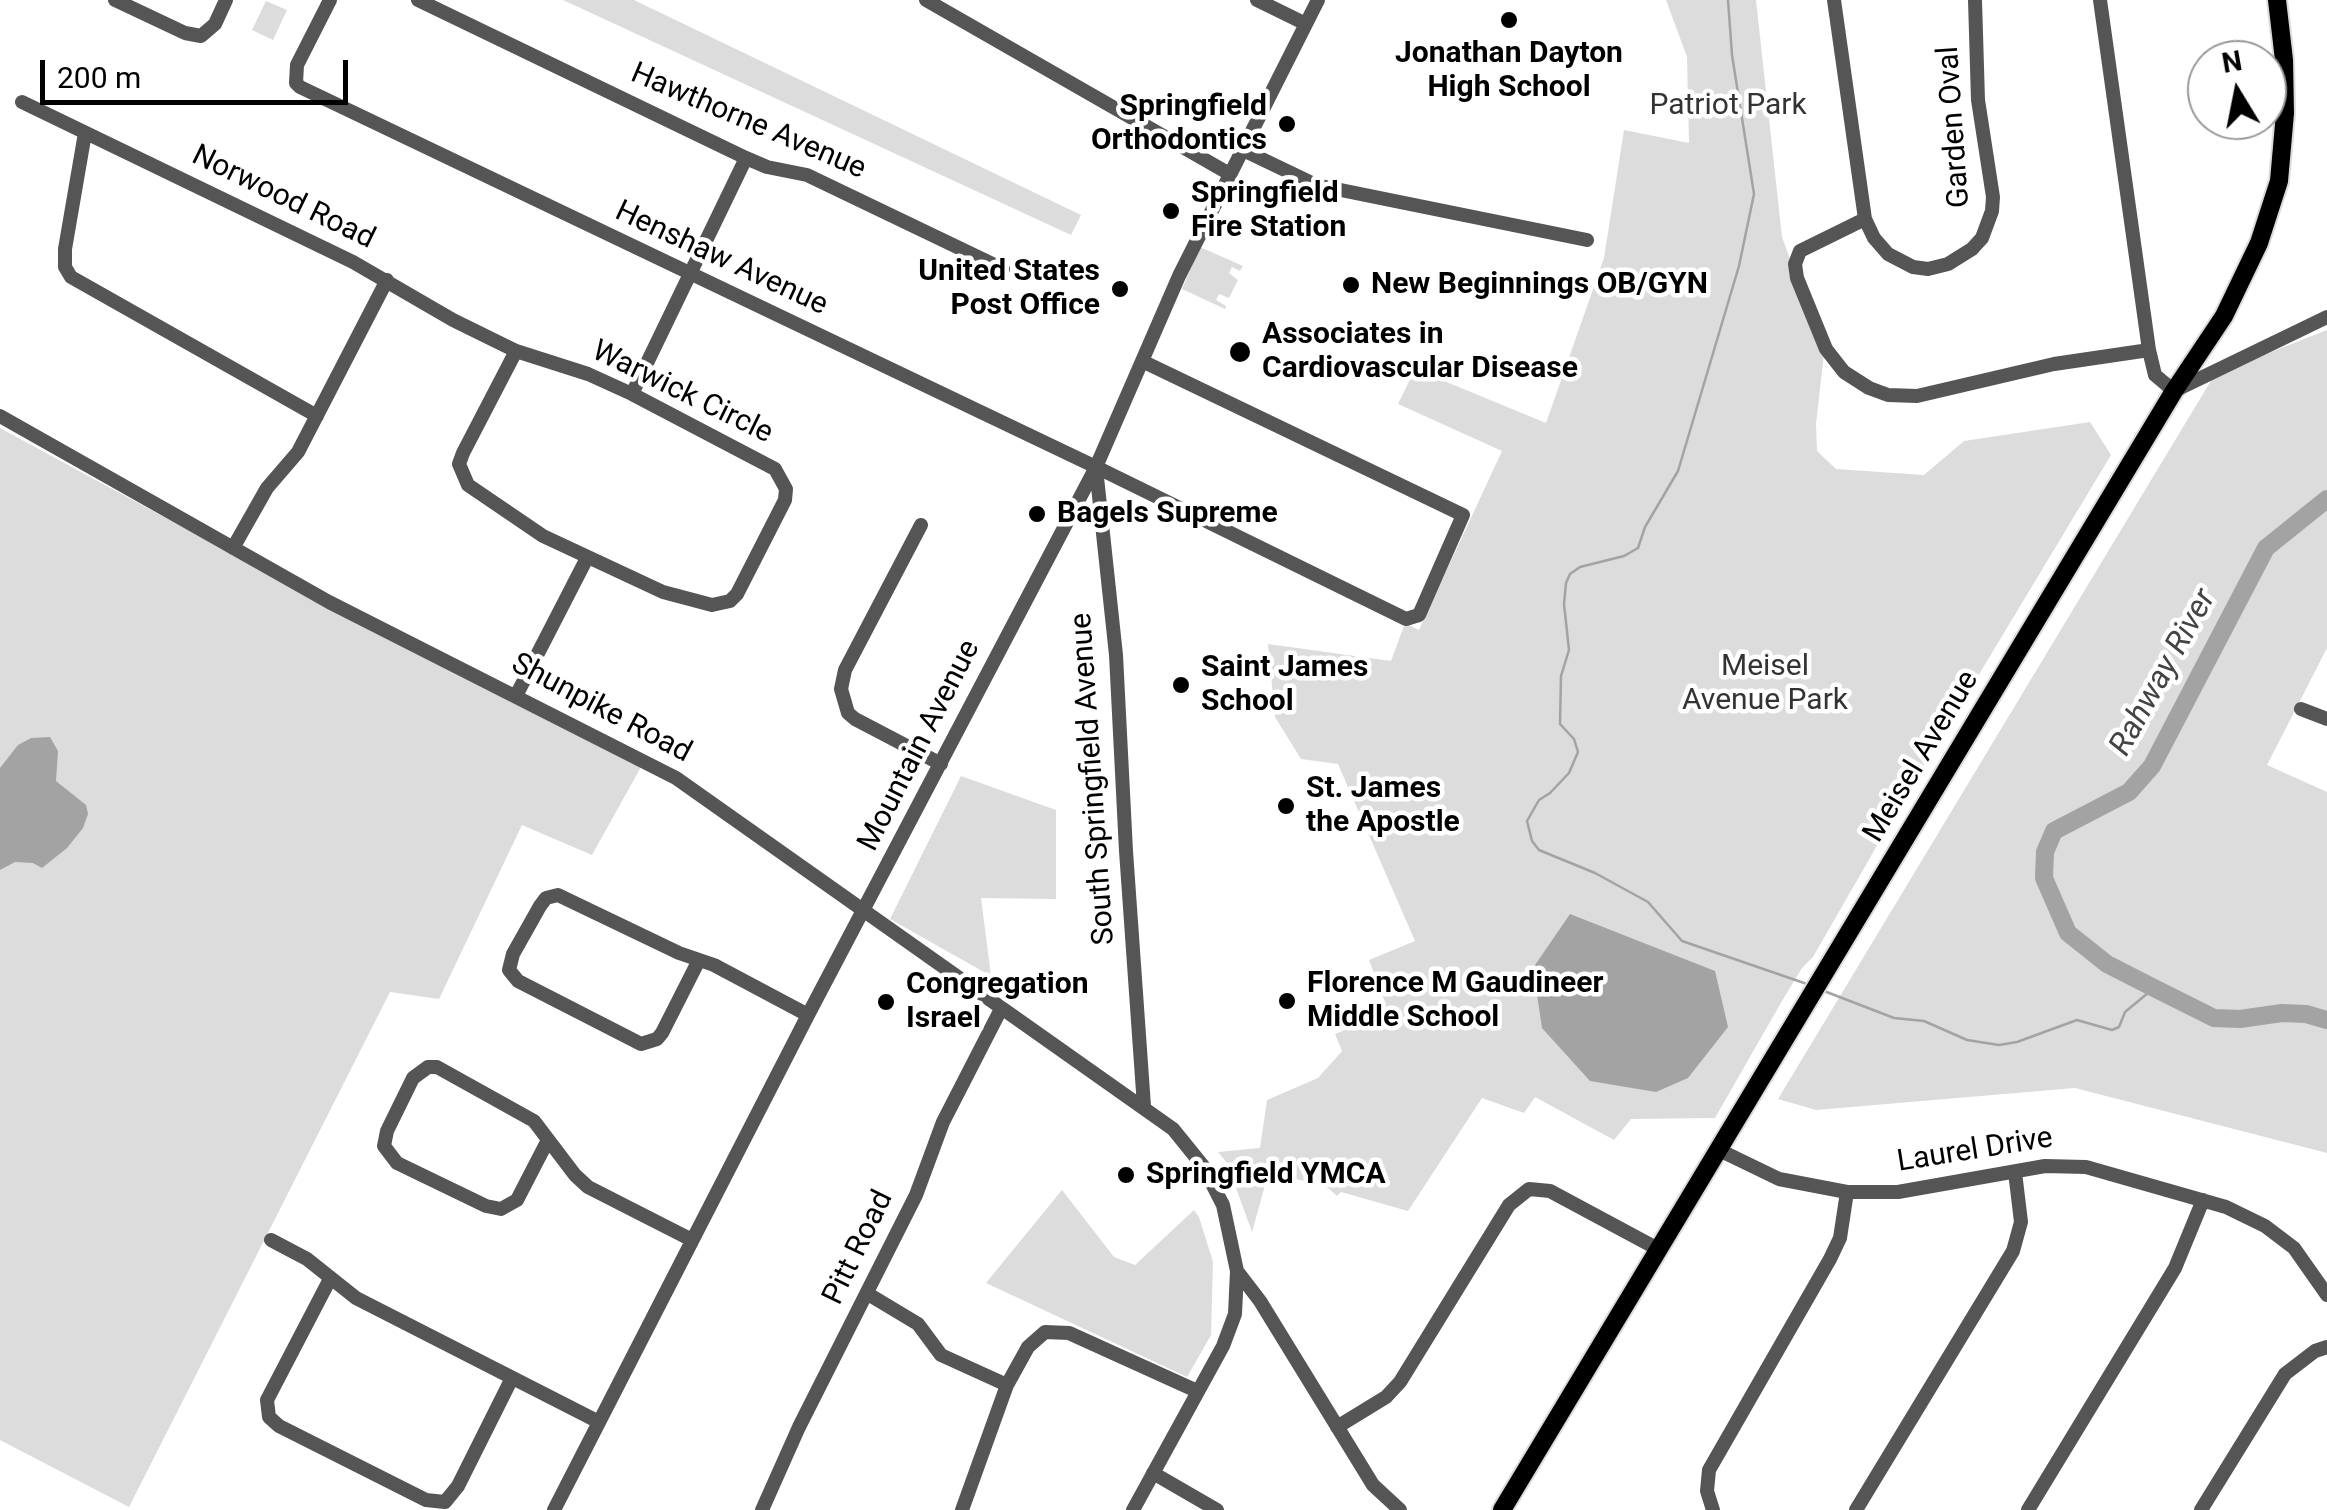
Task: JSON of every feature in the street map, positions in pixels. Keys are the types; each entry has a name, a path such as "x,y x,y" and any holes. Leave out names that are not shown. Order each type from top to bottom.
{"main road":[{"name":"Meisel Avenue","path":"1502,1510 2174,392 2224,316 2259,243 2276,196 2284,152 2284,60 2277,0"}],"street":[{"path":"114,0 192,36 205,35 226,0"},
{"name":"Henshaw Avenue","path":"330,0 295,75 296,83 323,99 1406,619 1419,615 1463,515 1144,362"},
{"name":"Hawthorne Avenue","path":"418,0 746,158 807,174 1002,269"},
{"path":"926,0 1228,173"},
{"path":"1257,0 1306,24"},
{"name":"Mountain Avenue","path":"554,1510 808,1015 1096,468 1179,276 1318,0"},
{"name":"Garden Oval","path":"1834,0 1865,219 1888,254 1900,262 1928,269 1961,258 1988,225 1992,197 1978,100 1975,0"},
{"path":"2100,0 2155,375 2174,392 2327,317"},
{"name":"Norwood Road","path":"22,102 388,280 454,320 516,350"},
{"path":"85,133 65,250 65,266 71,277 317,416"},
{"path":"1241,150 1316,185 1588,240"},
{"path":"632,394 746,158"},
{"path":"1865,219 1800,251 1796,264 1797,278 1826,350 1844,372 1869,388 1898,396 1917,396 2054,364 2149,350"},
{"path":"233,548 267,488 298,452 388,280"},
{"name":"Warwick Circle","path":"516,350 588,374 632,394 775,469 786,489 785,500 737,594 722,604 662,592 588,558 512,517 468,485 462,475 459,464 463,453 516,350"},
{"name":"Shunpike Road","path":"0,416 329,602 676,778 1144,1106"},
{"name":"South Springfield Avenue","path":"1096,468 1116,655 1144,1106"},
{"path":"921,525 845,670 841,689 848,713 855,719 941,764"},
{"path":"516,694 588,558"},
{"path":"2301,708 2327,720"},
{"path":"699,960 658,1039 641,1044 518,981 509,970 510,960 540,906 546,898 558,895 699,960 808,1015"},
{"name":"Pitt Road","path":"762,1510 799,1426 916,1195 942,1122 1001,1009"},
{"path":"548,1140 517,1200 501,1209 486,1206 397,1163 384,1146 387,1131 413,1078 428,1067 437,1067 534,1121 588,1187 692,1240"},
{"path":"1133,1510 1222,1346 1235,1314 1237,1271 1222,1205 1203,1166 1173,1129 1144,1106"},
{"name":"Laurel Drive","path":"1718,1148 1750,1168 1778,1179 1847,1192 1898,1192 2069,1164 2204,1200 2245,1216 2280,1236 2305,1260 2327,1295"},
{"path":"1856,1510 2013,1251 2021,1222 2015,1172"},
{"path":"1337,1427 1386,1396 1400,1382 1509,1205 1528,1189 1550,1191 1658,1249"},
{"path":"1713,1510 1706,1481 1713,1460 1830,1259 1840,1238 1847,1192"},
{"path":"2028,1510 2175,1268 2204,1200"},
{"path":"271,1240 307,1259 356,1298 599,1422"},
{"path":"1237,1271 1260,1301 1373,1485 1400,1510"},
{"path":"330,1279 267,1400 269,1417 279,1426 426,1500 446,1502 452,1498 512,1378"},
{"path":"868,1294 918,1324 942,1354 1007,1385"},
{"path":"962,1510 1007,1385 1035,1338 1055,1331 1078,1337 1197,1391"},
{"path":"2201,1510 2285,1374 2297,1363 2327,1348"},
{"path":"1153,1473 1217,1510"}],"green space":[{"path":"563,0 634,0 1081,215 1071,235"},
{"path":"1666,0 1756,0 1782,237 1824,353 1817,451 1836,469 1924,475 1964,441 2090,422 2111,455 1715,1118 1631,1119 1614,1140 1535,1097 1524,1113 1482,1098 1408,1211 1341,1192 1337,1196 1328,1188 1269,1171 1252,1232 1227,1163 1218,1152 1260,1148 1267,1100 1318,1078 1342,1051 1335,1034 1372,1019 1386,1005 1369,960 1415,941 1338,764 1301,759 1275,717 1268,644 1391,661 1405,623 1419,630 1502,451 1398,404 1415,369 1546,423 1604,258 1624,130 1689,143 1687,57"},
{"path":"266,1 287,10 273,40 252,30"},
{"path":"1200,247 1243,266 1240,271 1232,267 1229,273 1238,280 1229,298 1219,294 1216,300 1225,309 1182,289"},
{"path":"2327,330 2327,648 2267,765 2327,792 2327,1153 2075,1088 1816,1110 1778,1099 2215,374"},
{"path":"0,428 363,625 641,767 592,855 522,825 439,999 390,992 129,1507 0,1440"},
{"path":"961,776 1056,810 1056,899 981,898 991,976 890,919"},
{"path":"1062,1190 1114,1257 1135,1265 1194,1210 1199,1217 1213,1262 1211,1335 1187,1377 986,1283"}],"shaded area":[{"path":"50,737 58,751 56,781 86,805 88,814 83,828 67,848 42,868 15,862 0,870 0,768 18,745 31,738"},
{"path":"1570,914 1715,971 1728,1027 1688,1078 1656,1092 1590,1081 1542,1028 1533,968"}],"waterway":[{"path":"1728,0 1732,55 1754,194 1739,266 1678,471 1645,527 1638,548 1624,556 1580,567 1566,583 1569,650 1561,676 1560,724 1574,739 1578,752 1569,773 1539,800 1527,821 1532,841 1539,850 1595,873 1648,902 1682,941 1807,984"},
{"name":"Rahway River","path":"2327,499 2266,548 2152,766 2129,792 2054,831 2045,852 2044,878 2068,933 2107,964 2154,988 2214,1018 2282,1013 2327,1020"},
{"path":"1824,991 1894,1018 1924,1021 1967,1040 1999,1045 2077,1020 2112,1030 2119,1027 2125,1012 2154,988"}],"place":[{"name":"Jonathan Dayton High School","path":"1509,20"},
{"name":"Springfield Orthodontics","path":"1287,124"},
{"name":"Springfield Fire Station","path":"1171,211"},
{"name":"New Beginnings OB/GYN","path":"1351,285"},
{"name":"United States Post Office","path":"1120,289"},
{"name":"Associates in Cardiovascular Disease","path":"1240,352"},
{"name":"Bagels Supreme","path":"1037,514"},
{"name":"Saint James School","path":"1181,685"},
{"name":"St. James the Apostle","path":"1286,806"},
{"name":"Florence M Gaudineer Middle School","path":"1287,1001"},
{"name":"Congregation Israel","path":"886,1002"},
{"name":"Springfield YMCA","path":"1126,1175"}],"park label":[{"name":"Patriot Park","path":"1728,106"},
{"name":"Meisel Avenue Park","path":"1765,684"}]}
